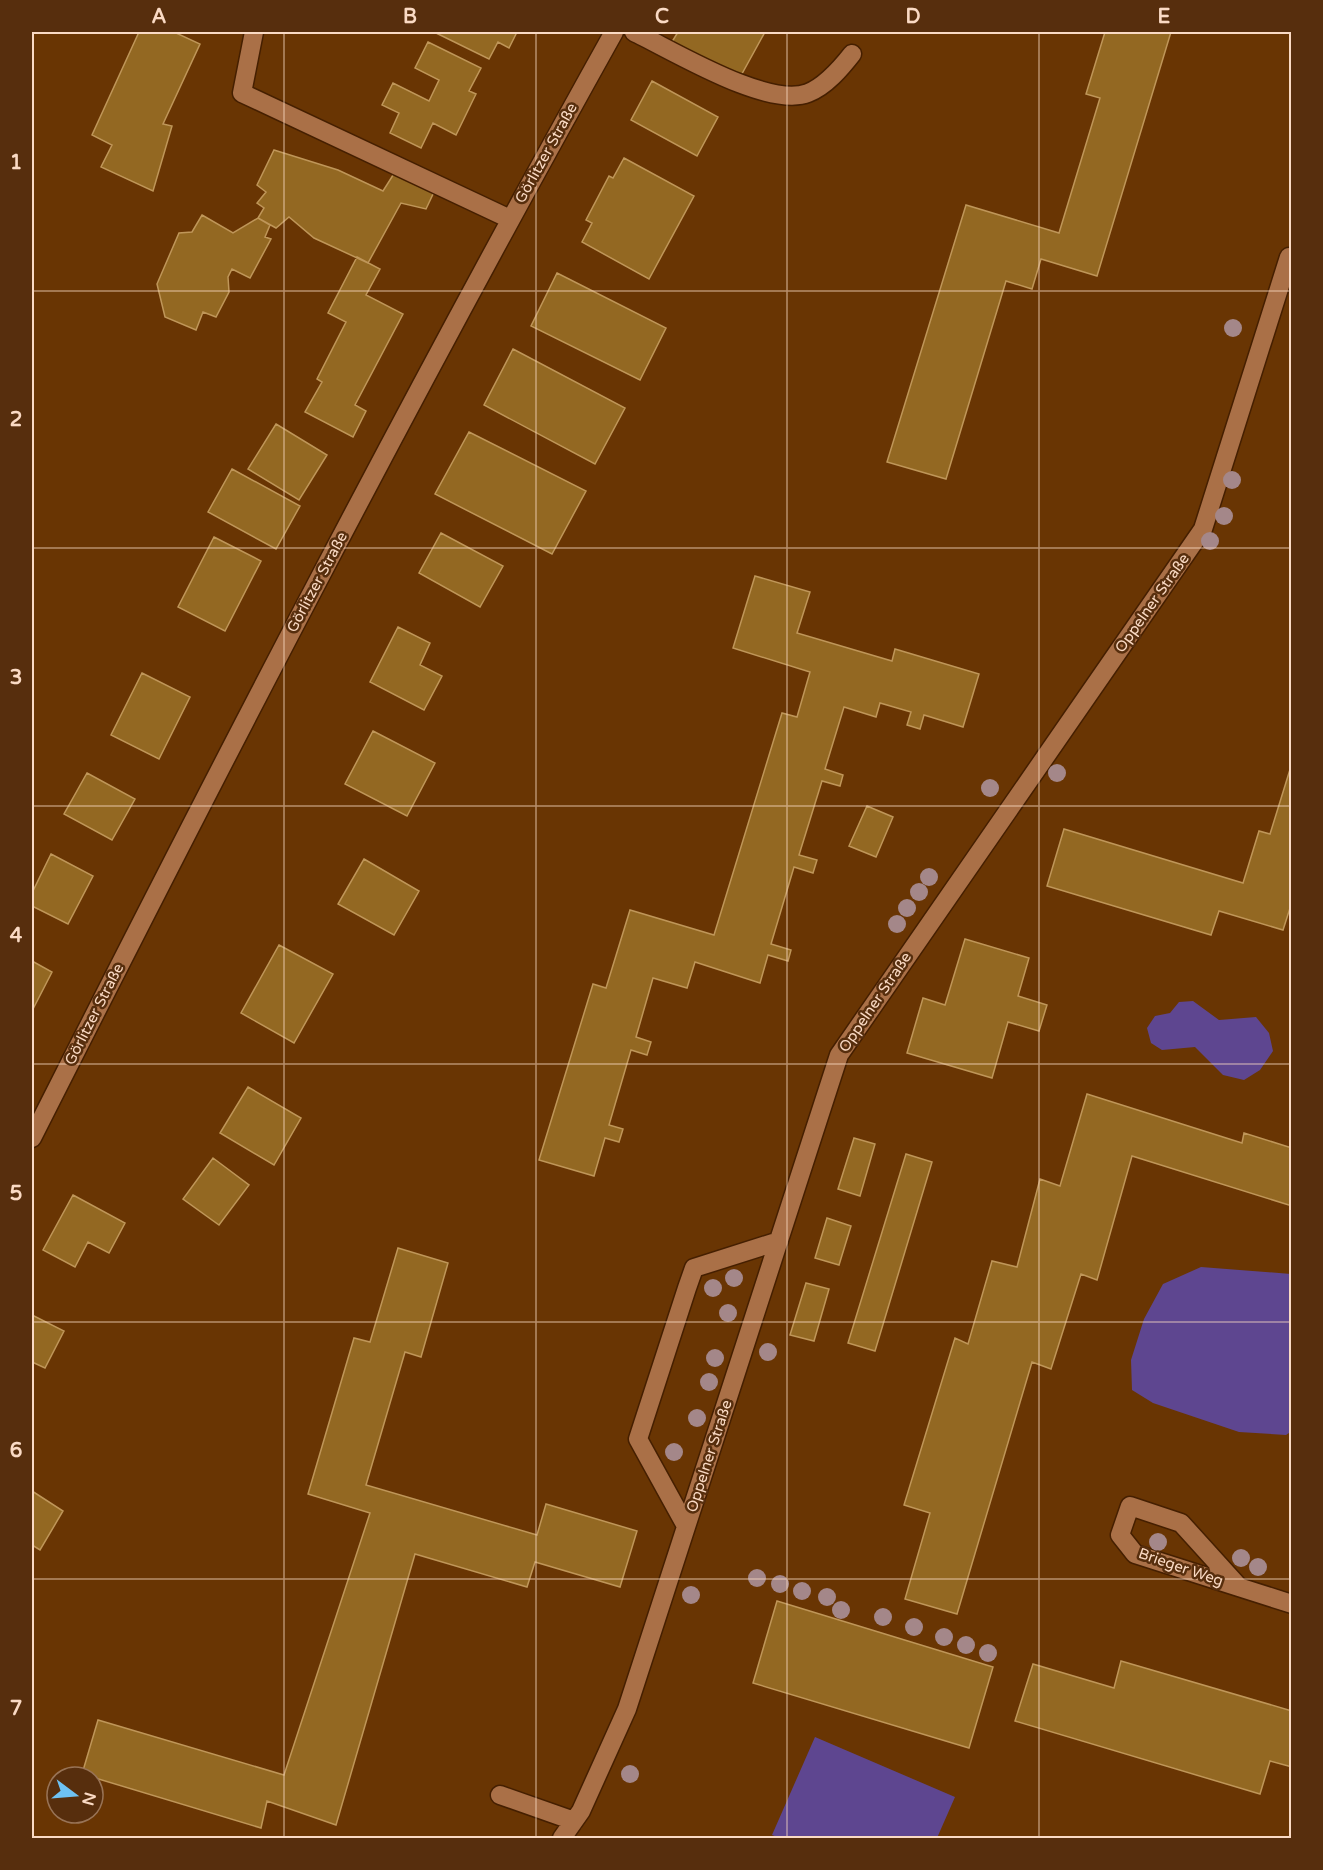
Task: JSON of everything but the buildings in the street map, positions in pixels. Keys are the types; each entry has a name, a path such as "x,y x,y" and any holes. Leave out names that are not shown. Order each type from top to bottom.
{"street":[{"path":"254,32 242,93 510,219"},
{"name":"Görlitzer Straße","path":"32,1138 228,750 510,219 614,32"},
{"path":"634,32 747,87 789,96 808,93 839,71 852,54"},
{"name":"Oppelner Straße","path":"562,1839 574,1821 627,1709 839,1055 1203,529 1291,254"},
{"path":"686,1526 638,1439 694,1268 779,1241"},
{"name":"Brieger Weg","path":"1239,1587 1181,1523 1130,1506 1120,1535 1135,1554 1292,1604"},
{"path":"500,1795 574,1821"}],"shaded area":[{"path":"1193,1001 1219,1020 1256,1017 1269,1033 1273,1051 1260,1070 1244,1080 1223,1075 1195,1047 1162,1050 1151,1043 1147,1028 1155,1016 1170,1013 1179,1002"},
{"path":"1201,1267 1291,1274 1292,1431 1286,1435 1239,1432 1153,1403 1132,1390 1131,1360 1144,1319 1163,1284"},
{"path":"815,1737 955,1797 937,1838 780,1838 772,1835"}]}
